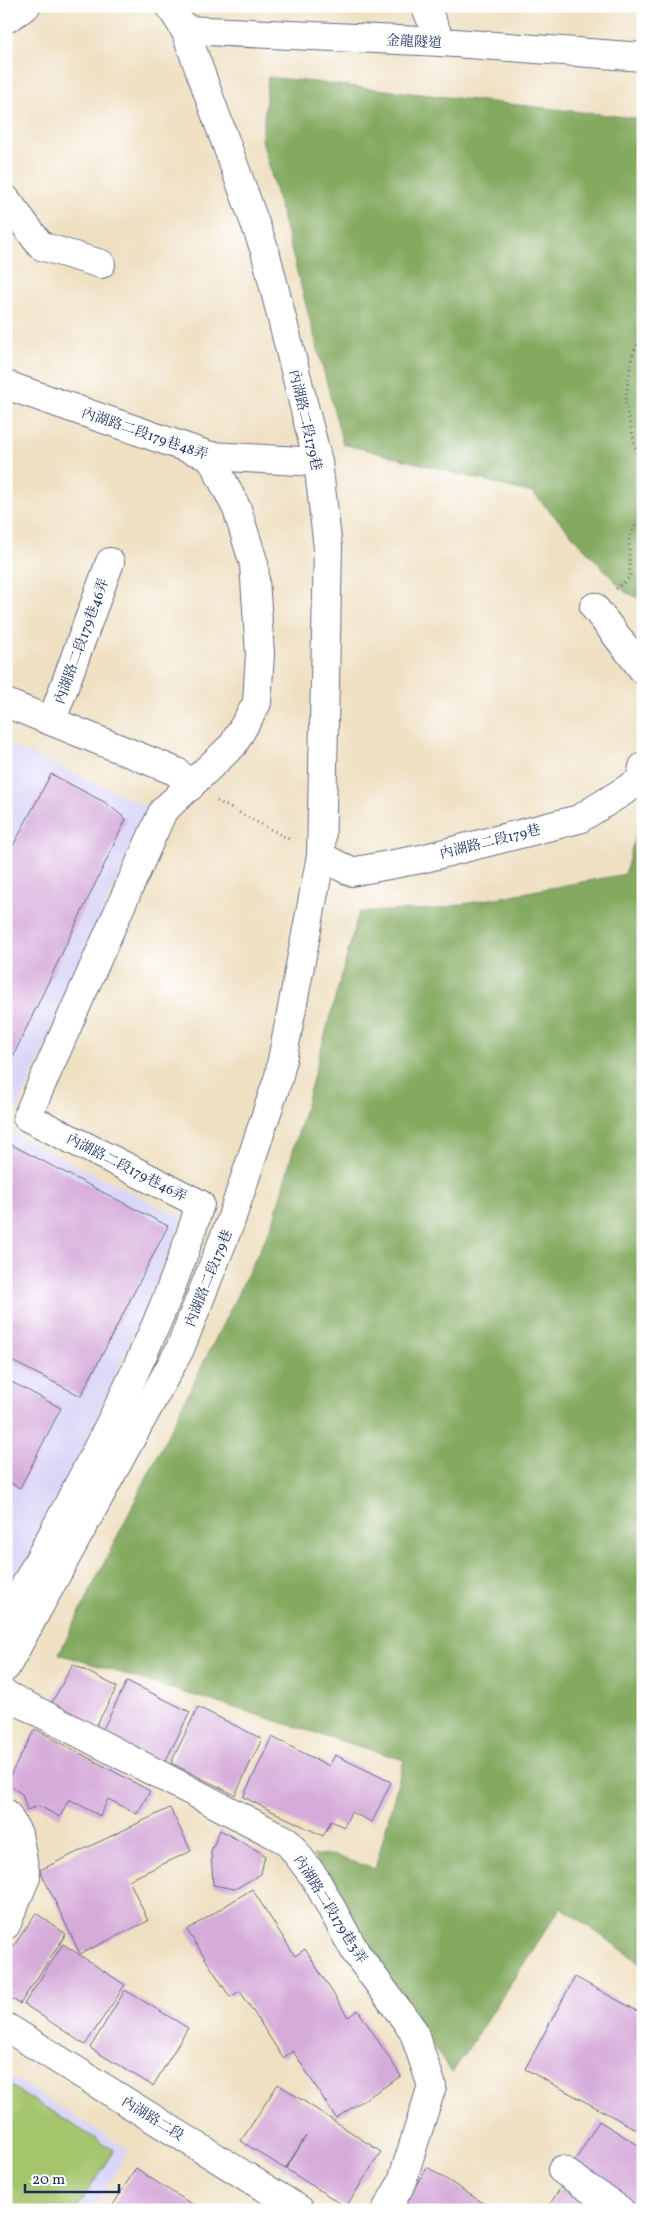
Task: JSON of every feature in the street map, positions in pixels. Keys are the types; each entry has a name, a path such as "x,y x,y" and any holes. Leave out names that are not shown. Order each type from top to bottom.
{"street":[{"path":"6,19 26,6"},
{"name":"內湖路二段179巷","path":"6,1668 180,1349 230,1223 279,1076 321,856 328,548 318,462 265,251 185,30 170,6"},
{"path":"425,6 442,42"},
{"name":"金龍隧道","path":"185,30 442,42 643,57"},
{"path":"6,200 41,246 101,264"},
{"name":"內湖路二段179巷48弄","path":"6,385 210,456 318,462"},
{"name":"內湖路二段179巷46弄","path":"6,1621 114,1420 186,1253 200,1204 27,1117 164,811 233,745 257,703 260,654 254,564 237,509 210,456"},
{"name":"內湖路二段179巷46弄","path":"52,720 110,562"},
{"path":"594,607 643,670"},
{"name":"內湖路二段179巷46弄","path":"6,703 52,720 176,772 190,787"},
{"name":"內湖路二段179巷","path":"321,856 351,872 421,859 579,819 640,781 643,767"},
{"name":"內湖路二段179巷3弄","path":"6,1695 287,1841 309,1871 356,1953 413,2030 432,2086 401,2184 386,2210"},
{"path":"6,1813 18,1834 26,1877 6,1926"},
{"name":"內湖路二段","path":"6,2027 300,2210"},
{"path":"562,2170 620,2210"}],"path":[{"path":"643,331 632,356 625,402 643,477"},
{"path":"594,607 630,577 629,539 638,520 643,491"},
{"path":"190,787 321,856"}],"shaded area":[{"path":"6,743 149,807 8,1131 183,1218 65,1494 6,1595"},
{"path":"6,2073 129,2150 93,2210 6,2210"}],"green space":[{"path":"268,77 643,119 643,600 625,592 533,493 343,444 262,140"},
{"path":"643,807 643,1965 561,1907 452,2073 352,1932 313,1855 333,1855 375,1869 404,1760 59,1654 273,1223 359,912 437,909 625,874"},
{"path":"6,2083 114,2150 76,2210 6,2210"}],"building":[{"path":"51,774 106,803 126,819 6,1071 6,859"},
{"path":"6,1142 168,1226 81,1396 6,1358"},
{"path":"6,1379 61,1408 20,1488 6,1481"},
{"path":"73,1664 117,1687 95,1728 51,1704"},
{"path":"127,1681 190,1712 163,1766 100,1735"},
{"path":"198,1707 262,1739 235,1795 171,1763"},
{"path":"35,1729 150,1791 137,1814 108,1799 100,1816 69,1799 60,1817 39,1806 27,1810 22,1794 6,1783"},
{"path":"272,1737 329,1766 335,1755 391,1782 372,1822 351,1812 344,1827 331,1821 323,1836 243,1797"},
{"path":"170,1808 191,1851 129,1880 148,1921 80,1954 40,1870"},
{"path":"220,1830 265,1855 261,1874 235,1889 213,1885 211,1851"},
{"path":"252,1889 295,1956 305,1949 348,2017 358,2010 401,2076 336,2118 293,2051 283,2058 240,1991 230,1997 187,1930"},
{"path":"36,1913 66,1934 20,2004 6,1995 6,1957"},
{"path":"63,1944 125,1985 85,2045 24,2004"},
{"path":"575,1977 643,2014 643,2133 525,2069"},
{"path":"125,1990 188,2028 153,2086 90,2048"},
{"path":"278,2084 381,2152 346,2207 286,2169 306,2136 285,2169 241,2141"},
{"path":"599,2121 643,2148 643,2210 572,2166"},
{"path":"427,2167 494,2210 401,2210"},
{"path":"136,2168 164,2187 202,2210 110,2210"},
{"path":"561,2187 597,2210 546,2210"}]}
